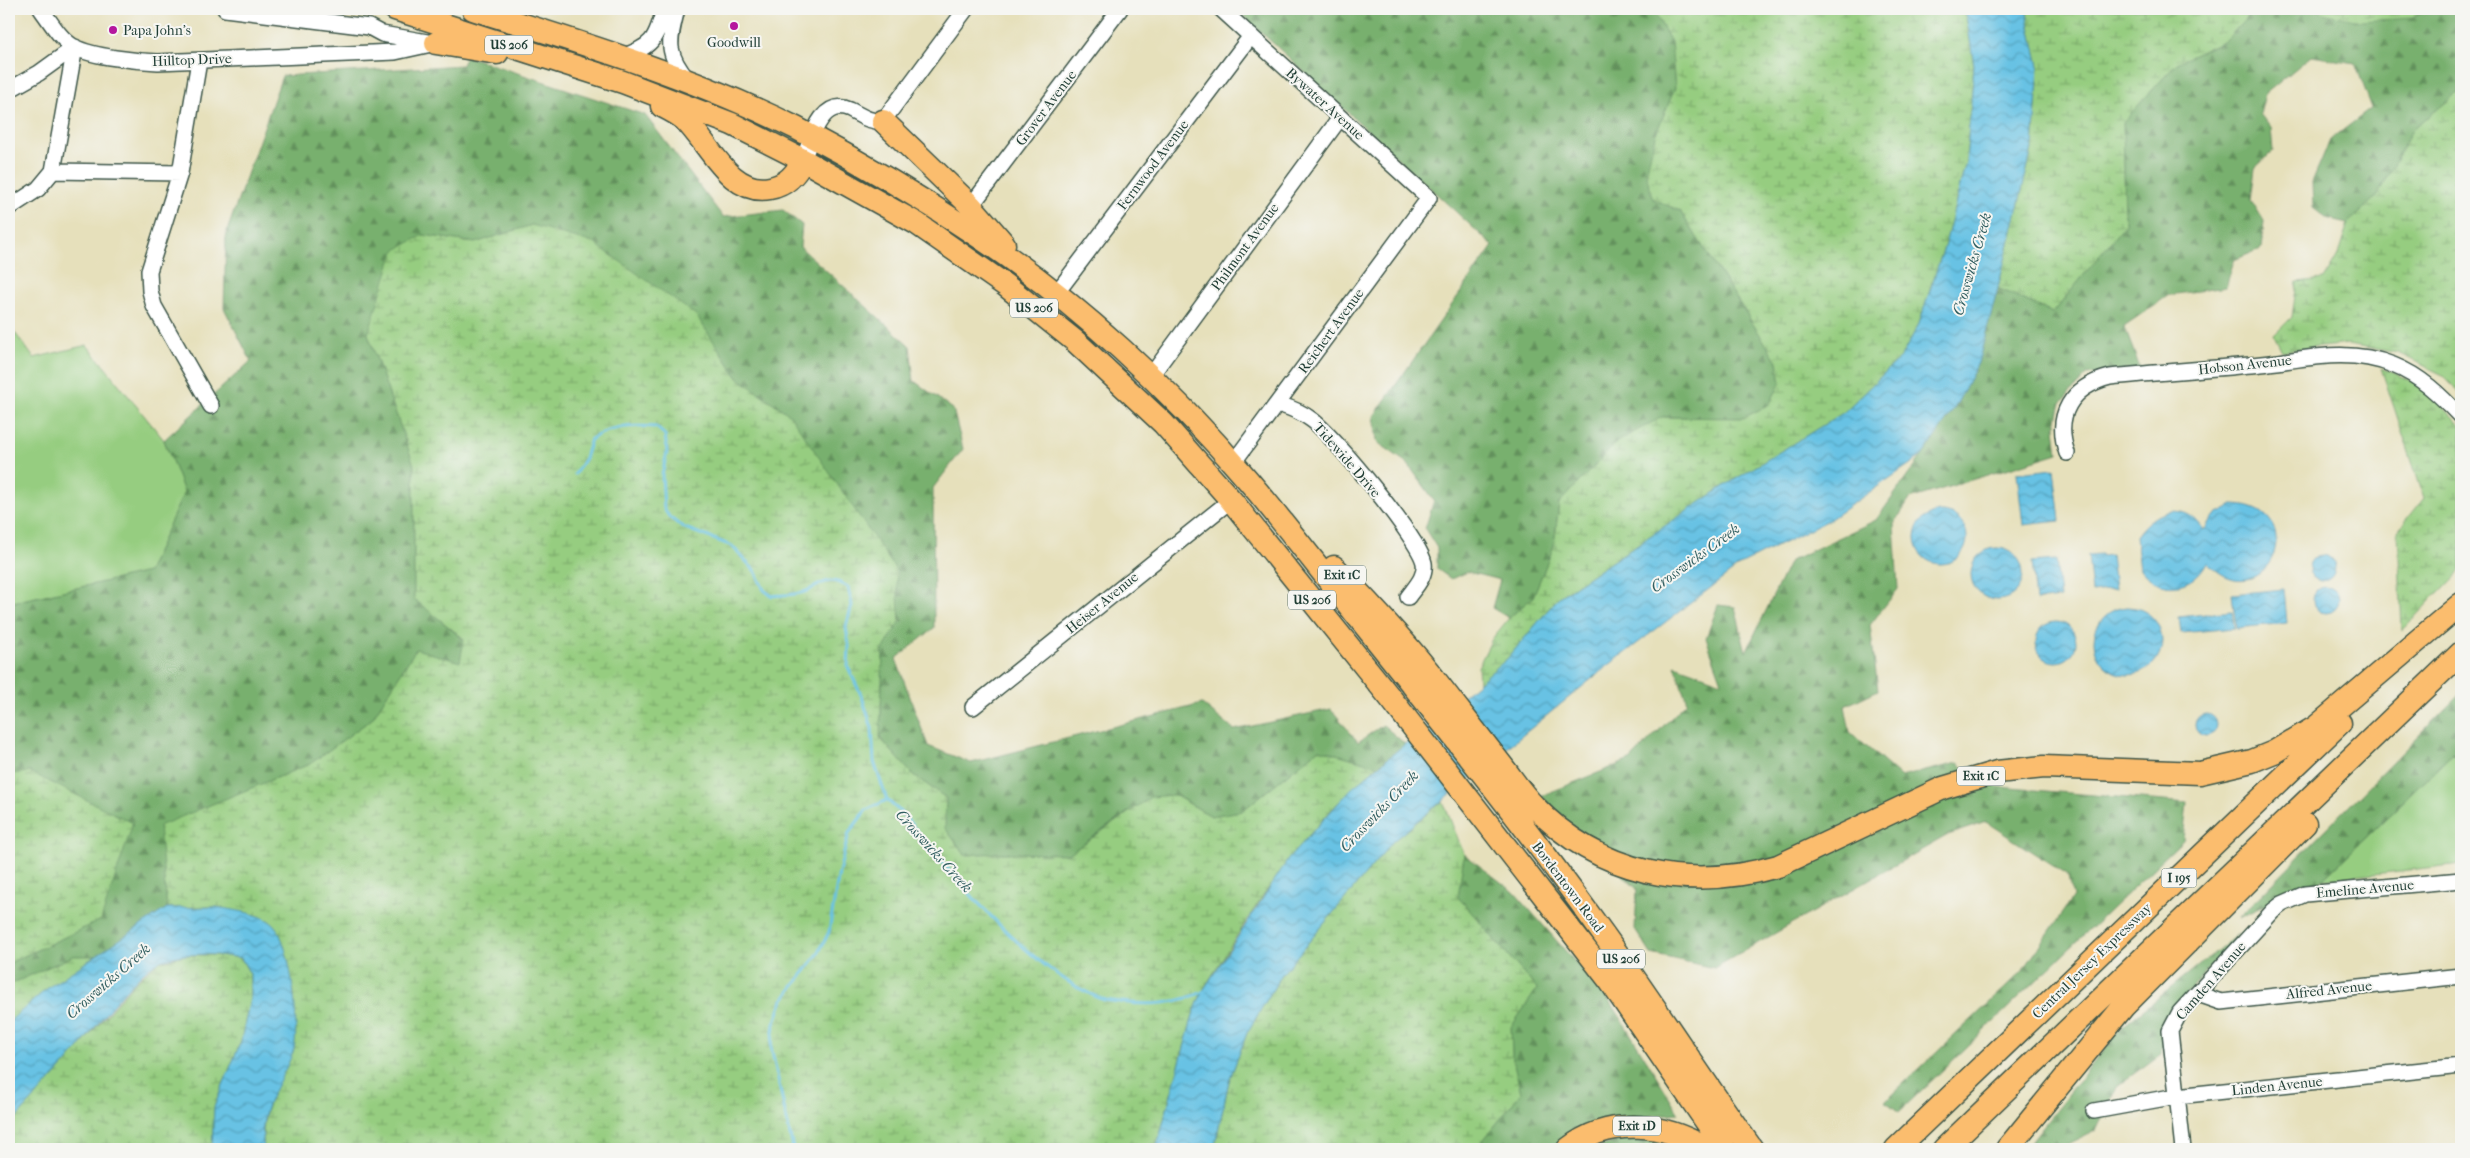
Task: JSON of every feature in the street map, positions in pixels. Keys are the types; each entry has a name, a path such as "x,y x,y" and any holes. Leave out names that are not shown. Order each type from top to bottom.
{"highway":[{"name":"US 206","path":"395,9 623,82 732,124 804,160 916,223 959,250 1023,299 1097,361 1142,402 1231,500"},
{"name":"US 206","path":"473,9 620,57 693,84 768,116 812,137 953,219 1031,275 1150,377 1233,463 1422,680"},
{"path":"436,44 566,64"},
{"path":"623,82 684,119 723,166 737,181 746,186 757,189 780,186 797,172 804,160"},
{"path":"883,121 972,206 1031,275"},
{"name":"Bordentown Road","path":"1231,500 1392,700 1610,981 1725,1149"},
{"name":"Exit 1C","path":"1422,680 1505,768 1528,800 1549,821 1568,836 1611,860 1649,872 1682,878 1722,878 1754,873 1778,866 1943,788 1997,772 2044,767 2200,772 2252,761 2274,752 2316,727 2461,605"},
{"name":"Central Jersey Expressway","path":"1896,1149 2461,605"},
{"path":"2007,1149 2123,1006 2328,801 2461,654"},
{"name":"I 195","path":"1944,1149 2461,654"},
{"name":"Bordentown Road","path":"1422,680 1483,775 1594,921 1752,1149"},
{"path":"1954,1149 2035,1062"},
{"name":"Exit 1D","path":"1568,1149 1586,1138 1604,1131 1638,1126 1672,1132 1706,1149"}],"street":[{"path":"41,9 63,38 75,47"},
{"path":"226,9 369,27 382,34 436,44"},
{"path":"620,57 637,52 655,39 664,9"},
{"path":"677,9 670,37 670,52 676,65 693,84"},
{"path":"804,160 820,119 827,112 838,108 849,109 866,120 883,121 966,9"},
{"name":"Grover Avenue","path":"972,206 1120,9"},
{"name":"Bywater Avenue","path":"1221,9 1429,198"},
{"path":"362,54 368,48 370,40 369,27"},
{"name":"Fernwood Avenue","path":"1055,295 1251,36"},
{"name":"Hilltop Drive","path":"75,47 135,61 200,61 395,52 436,44"},
{"path":"9,90 39,73 75,47"},
{"path":"9,208 38,189 53,171 75,47"},
{"path":"200,61 180,172 150,271 150,291 154,306 211,406"},
{"name":"Philmont Avenue","path":"1150,377 1340,118"},
{"path":"53,171 180,172"},
{"name":"Reichert Avenue","path":"1233,463 1429,198"},
{"name":"Hobson Avenue","path":"2067,453 2061,427 2064,415 2078,394 2099,380 2110,377 2264,364 2336,354 2375,359 2414,374 2433,388 2461,417"},
{"name":"Tidewide Drive","path":"1278,404 1298,410 1323,429 1406,531 1422,555 1424,567 1420,580 1408,597"},
{"name":"Heiser Avenue","path":"973,707 1231,500"},
{"name":"Emeline Avenue","path":"2273,911 2293,898 2305,894 2461,880"},
{"name":"Camden Avenue","path":"2182,1149 2170,1031 2180,1012 2273,911"},
{"name":"Alfred Avenue","path":"2198,994 2221,1002 2461,976"},
{"name":"Linden Avenue","path":"2094,1111 2177,1096 2461,1066"}],"green space":[{"path":"1236,9 1653,9 1671,42 1675,88 1655,136 1653,199 1680,211 1777,361 1781,382 1769,405 1743,418 1662,417 1559,503 1554,546 1533,597 1509,618 1492,608 1500,580 1468,572 1451,579 1437,569 1437,548 1425,529 1434,500 1407,463 1377,442 1374,416 1493,246"},
{"path":"1653,9 1965,9 1974,65 1966,162 1946,241 1919,324 1901,357 1843,413 1726,485 1559,597 1507,659 1479,683 1478,667 1492,639 1509,618 1533,597 1554,546 1559,503 1618,441 1662,417 1743,418 1769,405 1781,382 1777,361 1680,211 1653,199 1646,174 1655,136 1675,88 1671,42"},
{"path":"2026,9 2255,9 2227,39 2177,63 2123,122 2125,224 2053,313 1998,288 2033,145 2039,67"},
{"path":"2255,9 2316,9 2326,14 2413,18 2427,9 2461,9 2461,90 2412,130 2377,196 2348,223 2326,218 2313,208 2312,182 2330,140 2372,108 2355,63 2311,56 2265,94 2260,114 2271,128 2273,151 2255,168 2251,200 2264,221 2261,249 2234,260 2226,287 2169,295 2124,326 2140,368 2087,375 2061,403 2055,428 2058,453 1910,499 1894,524 1898,589 1870,625 1878,690 1845,706 1850,732 1901,777 1958,763 1987,786 2187,803 2183,840 1899,1112 1885,1101 2022,972 2073,897 2069,876 1986,822 1948,835 1714,968 1651,954 1635,929 1637,889 1541,796 1630,760 1687,702 1675,665 1722,682 1706,638 1718,605 1735,607 1746,652 1790,561 1876,520 1954,409 1978,363 1998,288 2053,313 2125,224 2123,122 2177,63 2227,39"},
{"path":"2316,9 2427,9 2413,18 2360,21 2326,14"},
{"path":"466,56 645,115 723,217 783,210 802,225 800,247 910,346 914,381 953,409 963,449 933,488 934,628 896,659 928,746 971,763 1202,704 1234,730 1331,709 1358,742 1383,725 1405,744 1378,766 1319,749 1242,811 1211,816 1175,795 1128,812 1069,854 999,853 965,855 945,828 946,798 913,775 880,738 883,649 900,621 790,415 738,378 696,315 532,225 475,243 423,235 368,334 414,465 414,598 464,640 460,663 416,649 372,719 310,764 160,826 167,908 96,956 73,956 9,985 9,963 101,920 31,772 9,774 9,603 148,572 184,492 164,440 251,361 224,308 226,234 282,76 462,65"},
{"path":"2461,90 2461,394 2441,374 2398,353 2349,344 2282,351 2274,335 2292,317 2297,282 2324,279 2338,255 2348,223 2377,196 2412,130"},
{"path":"532,225 594,243 696,315 738,378 790,415 896,570 900,621 883,650 880,738 913,775 946,798 945,828 965,855 999,853 1069,854 1151,797 1174,795 1211,816 1242,811 1319,749 1378,766 1351,790 1303,843 1260,901 1202,992 1193,1015 1156,1149 264,1149 264,1123 267,1110 293,1051 216,907 167,908 159,826 310,764 372,719 416,649 460,662 464,639 414,599 414,465 368,334 394,251 423,235 475,243"},
{"path":"9,325 34,358 87,345 164,440 185,492 148,573 9,603"},
{"path":"2381,368 2424,386 2461,426 2461,570 2402,631 2398,531 2424,498"},
{"path":"2461,693 2461,759 2452,754 2322,880 2238,918"},
{"path":"2452,754 2461,759 2461,864 2322,880"},
{"path":"30,772 133,823 101,920 9,963 9,774"},
{"path":"1443,801 1464,854 1458,897 1537,989 1511,1027 1512,1056 1521,1093 1476,1149 1214,1149 1229,1081 1247,1033 1282,974 1393,841"},
{"path":"1464,854 1514,892 1612,1004 1679,1113 1603,1120 1555,1145 1551,1149 1476,1149 1521,1093 1512,1056 1511,1027 1537,989 1458,897"},
{"path":"2238,934 2166,1018 2161,1054 2117,1086 2096,1131 2059,1149 2025,1149 2122,1027"},
{"path":"185,955 221,955 241,958 250,974 250,999 241,1041 214,1107 212,1149 9,1149 9,1126 133,984 158,962"},
{"path":"73,956 96,956 49,987 9,1024 9,985"},
{"path":"1626,1139 1665,1140 1680,1149 1592,1149"}],"water":[{"path":"1965,9 2026,9 2039,66 2033,145 1978,363 1954,409 1922,456 1829,520 1742,564 1605,668 1393,841 1282,974 1247,1033 1229,1081 1214,1149 1156,1149 1193,1015 1202,992 1289,858 1351,789 1507,659 1559,597 1726,485 1843,413 1901,357 1919,324 1946,241 1966,162 1974,65"},
{"path":"2054,469 2060,521 2023,525 2017,473"},
{"path":"2233,505 2258,510 2272,523 2276,540 2272,557 2262,571 2247,579 2228,577 2207,562 2201,571 2185,583 2166,585 2148,577 2140,569 2136,536 2152,519 2160,514 2179,512 2188,514 2204,530 2216,514"},
{"path":"1936,512 1946,512 1956,516 1963,523 1967,538 1963,553 1956,560 1946,564 1936,564 1926,560 1919,553 1915,543 1915,533 1919,523 1926,516"},
{"path":"1992,548 2002,548 2012,552 2019,559 2023,574 2019,589 2012,596 2002,600 1992,600 1982,596 1975,589 1971,579 1971,569 1975,559 1982,552"},
{"path":"2101,554 2102,556 2111,555 2115,589 2092,592 2088,555"},
{"path":"2322,555 2331,559 2335,568 2331,577 2322,581 2313,577 2309,568 2313,559"},
{"path":"2056,560 2060,598 2036,601 2032,562"},
{"path":"2326,587 2335,591 2339,600 2335,609 2326,613 2317,609 2313,600 2317,591"},
{"path":"2284,589 2287,623 2236,628 2232,594"},
{"path":"2128,607 2141,610 2152,617 2159,628 2162,641 2159,654 2152,665 2141,672 2128,675 2115,672 2104,665 2097,654 2094,641 2097,628 2104,617 2115,610"},
{"path":"2232,611 2234,628 2181,633 2179,617"},
{"path":"2052,622 2060,622 2067,625 2073,631 2076,642 2073,653 2067,659 2060,662 2052,662 2045,659 2039,653 2036,646 2036,638 2039,631 2045,625"},
{"path":"2202,714 2210,714 2217,721 2217,729 2210,736 2202,736 2195,729 2195,721"},
{"path":"216,907 247,913 263,918 274,925 280,935 290,967 295,1006 295,1041 293,1052 267,1109 263,1134 264,1149 212,1149 214,1107 241,1041 250,999 250,974 241,958 221,955 199,954 178,956 158,962 148,969 125,991 65,1064 9,1126 9,1024 12,1019 49,987 167,908"}],"waterway":[{"path":"575,474 585,458 591,439 607,431 622,427 656,427 665,435 667,452 662,475 664,509 670,518 685,528 732,546 755,571 764,590 772,596 800,593 830,581 835,581 848,587 852,605 846,627 849,646 848,667 862,697 872,728 874,762 887,800"},
{"name":"Crosswicks Creek","path":"887,800 908,820 971,896 991,917 1034,957 1080,989 1104,1000 1142,1004 1164,1003 1184,999 1205,991"},
{"name":"Crosswicks Creek","path":"793,1149 771,1047 774,1024 783,1000 818,954 829,932 839,872 849,833 866,810 887,800"}],"place":[{"name":"Goodwill","path":"734,26"},
{"name":"Papa John's","path":"113,30"}]}
